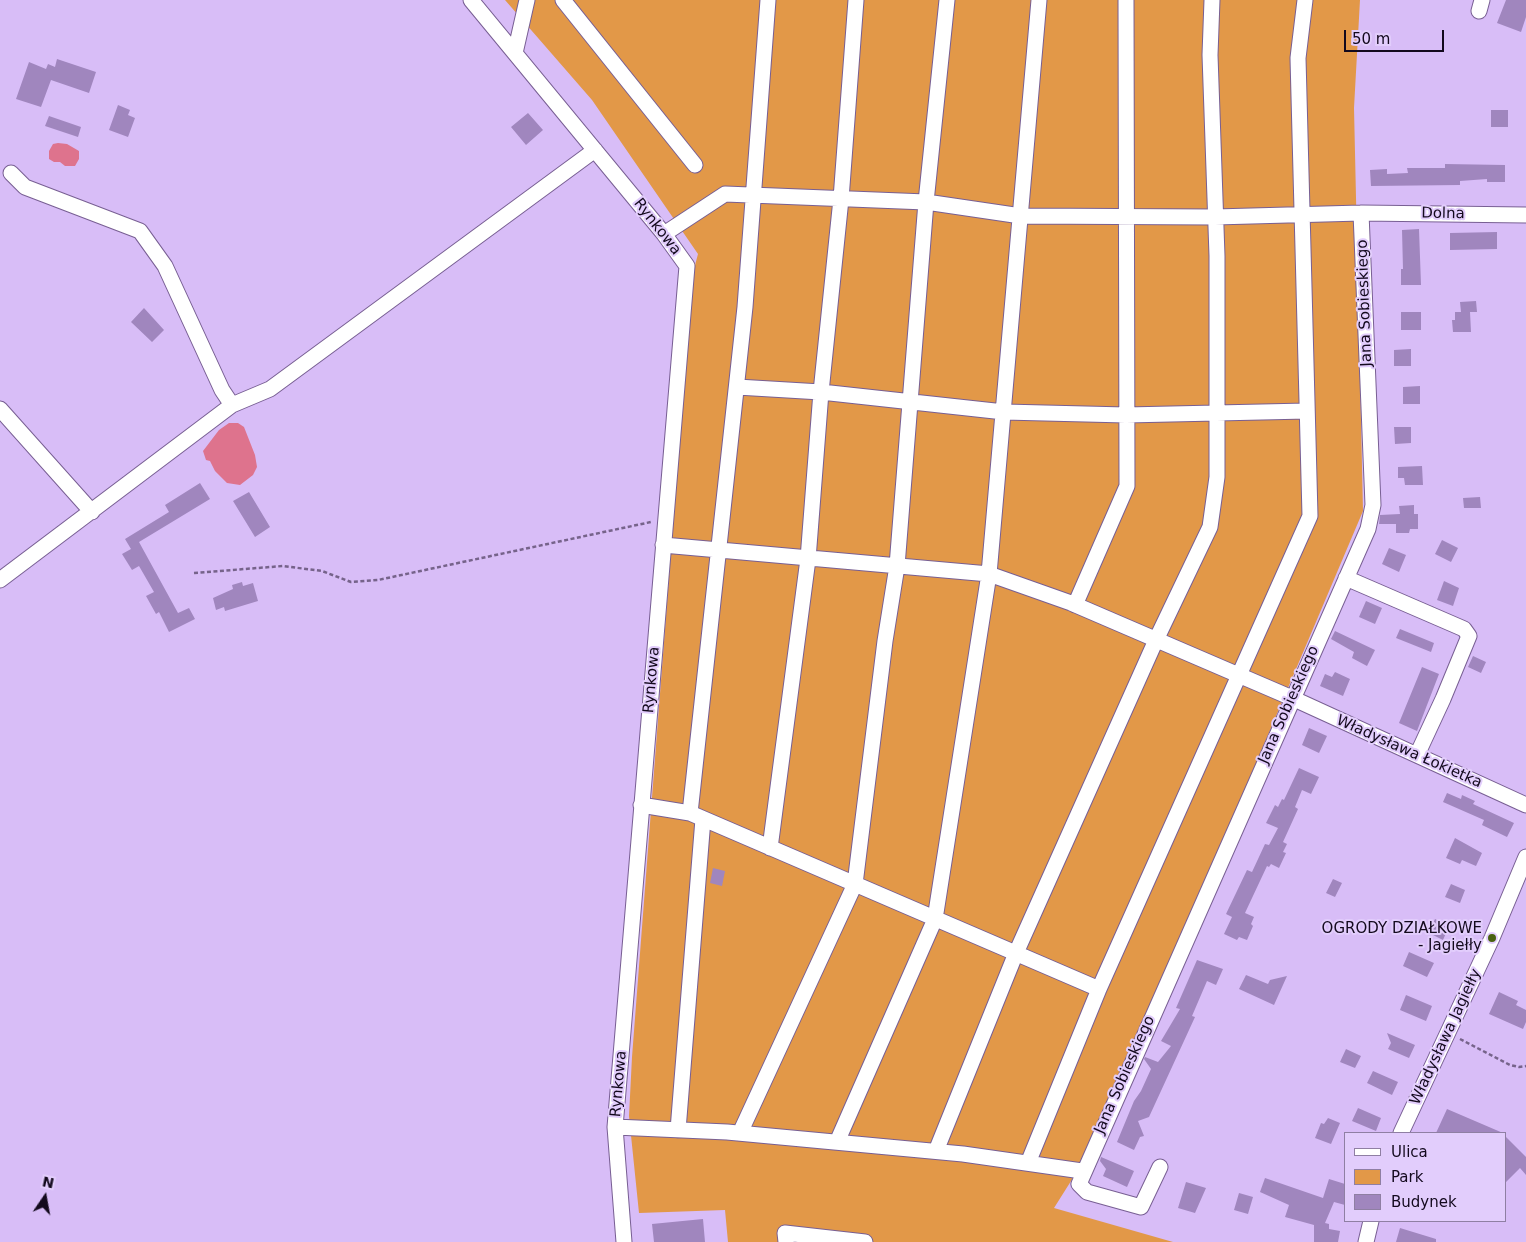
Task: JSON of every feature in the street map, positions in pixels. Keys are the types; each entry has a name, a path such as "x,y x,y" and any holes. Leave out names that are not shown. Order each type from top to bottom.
{"street":[{"name":"Rynkowa","path":"471,0 664,234 687,266 615,1127 624,1242"},
{"path":"515,53 527,0"},
{"path":"563,0 695,165"},
{"path":"678,1130 697,816 720,551 737,387 768,0"},
{"path":"770,848 808,559 821,392 841,198 856,0"},
{"path":"740,1133 855,884 885,641 897,566 926,202 947,0"},
{"path":"837,1142 936,919 989,574 1039,0"},
{"path":"1076,605 1127,486 1124,216 1126,0"},
{"path":"936,1151 1016,953 1156,640 1210,527 1218,477 1215,217 1210,55 1212,0"},
{"path":"1028,1164 1099,989 1310,516 1298,58 1305,0"},
{"path":"0,580 232,406 270,389 595,150"},
{"path":"11,173 24,187 140,231 165,266 222,390 232,406"},
{"name":"Dolna","path":"664,234 725,194 926,202 1021,216 1215,217 1361,213 1526,215"},
{"name":"Jana Sobieskiego","path":"1082,1171 1368,529 1373,505 1361,213"},
{"path":"737,387 821,392 1004,412 1126,415 1308,411"},
{"path":"0,410 92,512"},
{"name":"Władysława Łokietka","path":"663,545 989,574 1076,605 1292,698 1526,805"},
{"path":"1346,578 1464,629 1469,636 1417,755"},
{"path":"641,805 697,816 1099,989"},
{"name":"Władysława Jagiełły","path":"1400,1132 1492,938 1526,857"},
{"path":"615,1127 740,1133 936,1151 1082,1171 1079,1184 1087,1192 1141,1207 1160,1167"},
{"path":"1366,1242 1370,1222"},
{"path":"786,1242 785,1233 865,1242"}],"path":[{"path":"194,573 284,566 322,571 351,582 378,580 649,522 665,524"},
{"path":"1448,1032 1510,1064 1519,1067 1526,1066"}],"green space":[{"path":"505,0 1360,0 1354,108 1363,511 1095,1143 1054,1208 1173,1242 728,1242 725,1210 639,1213 629,1116 632,1057 679,447 694,269 698,254 592,100"}],"shaded area":[{"path":"53,144 67,144 79,151 79,159 75,166 65,166 60,162 54,162 49,159 49,151"},
{"path":"229,423 238,423 244,427 255,455 257,467 253,475 240,485 227,483 215,471 210,461 206,460 203,451 219,430"}],"building":[{"path":"1506,0 1526,0 1526,17 1521,32 1497,23"},
{"path":"57,59 96,72 89,93 51,80 41,107 16,99 29,62 46,69 48,64 55,67"},
{"path":"118,105 130,110 128,115 135,118 128,137 109,130"},
{"path":"1491,110 1508,110 1508,127 1491,127"},
{"path":"528,113 543,130 526,145 511,127"},
{"path":"49,116 81,127 78,137 45,126"},
{"path":"1445,164 1505,165 1505,182 1487,182 1487,179 1460,181 1460,185 1371,186 1370,170 1387,169 1387,174 1408,173 1407,168 1445,168"},
{"path":"1419,229 1421,285 1401,285 1401,269 1403,269 1402,230"},
{"path":"1497,232 1497,249 1450,250 1450,233"},
{"path":"1476,301 1477,312 1470,312 1471,332 1453,332 1452,320 1455,320 1455,312 1461,312 1460,302"},
{"path":"144,308 164,330 152,342 131,322"},
{"path":"1401,312 1421,312 1421,330 1401,330"},
{"path":"1411,349 1411,366 1394,366 1394,350"},
{"path":"1420,386 1420,404 1403,404 1403,387"},
{"path":"1394,427 1411,427 1411,443 1395,444"},
{"path":"1422,466 1423,485 1405,485 1404,478 1398,478 1398,467"},
{"path":"200,483 210,499 139,542 178,613 189,608 195,619 169,632 159,612 156,614 146,596 154,592 139,566 132,570 122,554 131,549 125,539 169,512 165,505"},
{"path":"249,492 270,527 255,537 233,501"},
{"path":"1480,497 1481,508 1464,508 1463,498"},
{"path":"1414,505 1414,514 1418,514 1418,529 1410,529 1409,533 1396,533 1396,524 1379,524 1380,515 1400,514 1399,506"},
{"path":"1442,540 1458,548 1451,562 1435,554"},
{"path":"1389,548 1406,555 1399,572 1382,564"},
{"path":"1444,581 1459,588 1453,606 1437,600"},
{"path":"242,582 243,586 253,583 258,601 225,611 224,607 216,610 213,598 233,589 232,585"},
{"path":"1366,601 1382,608 1375,624 1359,617"},
{"path":"1400,629 1434,643 1431,652 1396,638"},
{"path":"1335,631 1375,650 1367,666 1352,658 1354,652 1331,639"},
{"path":"1473,656 1486,662 1481,673 1468,667"},
{"path":"1422,667 1439,674 1417,731 1399,723"},
{"path":"1335,672 1350,679 1343,696 1320,686 1325,674 1332,677"},
{"path":"1309,728 1327,736 1319,753 1302,745"},
{"path":"1299,768 1319,777 1311,794 1302,790 1295,807 1298,809 1283,842 1287,844 1283,852 1286,853 1279,868 1271,864 1269,867 1267,866 1245,913 1254,917 1251,924 1253,926 1247,940 1239,937 1237,940 1224,934 1232,917 1226,914 1247,870 1252,872 1265,844 1269,845 1278,828 1266,823 1275,805 1278,807 1282,799 1284,800"},
{"path":"1447,793 1461,799 1462,795 1475,801 1473,804 1514,823 1507,837 1482,825 1484,820 1443,802"},
{"path":"1455,838 1482,853 1476,866 1462,860 1460,864 1446,858"},
{"path":"713,868 725,871 722,886 710,883"},
{"path":"1333,879 1342,883 1335,897 1326,893"},
{"path":"1451,884 1465,890 1460,903 1445,897"},
{"path":"1435,919 1449,926 1443,940 1429,933"},
{"path":"1409,952 1434,963 1427,977 1403,966"},
{"path":"1197,960 1223,969 1216,985 1207,981 1192,1016 1195,1017 1149,1117 1138,1121 1144,1136 1140,1137 1134,1150 1117,1142 1134,1101 1151,1069 1144,1059 1145,1057 1158,1062 1171,1046 1161,1041 1180,1009 1176,1008"},
{"path":"1246,975 1268,984 1270,980 1287,976 1274,1005 1239,989"},
{"path":"1499,992 1518,1001 1516,1005 1526,1010 1526,1022 1523,1029 1489,1014"},
{"path":"1406,995 1432,1006 1426,1021 1400,1010"},
{"path":"1387,1033 1415,1045 1409,1058 1388,1049 1391,1043"},
{"path":"1346,1049 1361,1056 1355,1068 1340,1062"},
{"path":"1373,1071 1398,1082 1392,1095 1367,1083"},
{"path":"1358,1108 1381,1118 1376,1131 1352,1121"},
{"path":"1447,1109 1501,1132 1436,1132"},
{"path":"1328,1118 1340,1123 1331,1144 1315,1138 1321,1123 1324,1124"},
{"path":"1506,1137 1526,1157 1526,1175 1520,1168 1506,1182"},
{"path":"1101,1157 1134,1171 1127,1187 1103,1176 1106,1169 1100,1161"},
{"path":"1265,1178 1323,1198 1329,1179 1344,1184 1344,1205 1334,1202 1325,1223 1329,1224 1329,1229 1340,1231 1338,1242 1314,1242 1314,1225 1285,1217 1289,1205 1260,1192"},
{"path":"1186,1182 1206,1188 1195,1213 1178,1208"},
{"path":"1239,1193 1253,1197 1248,1214 1234,1210"},
{"path":"703,1219 705,1242 654,1242 652,1224"},
{"path":"1400,1228 1436,1239 1436,1242 1396,1242"}],"place":[{"name":"OGRODY DZIAŁKOWE - Jagiełły","path":"1492,938"}]}
